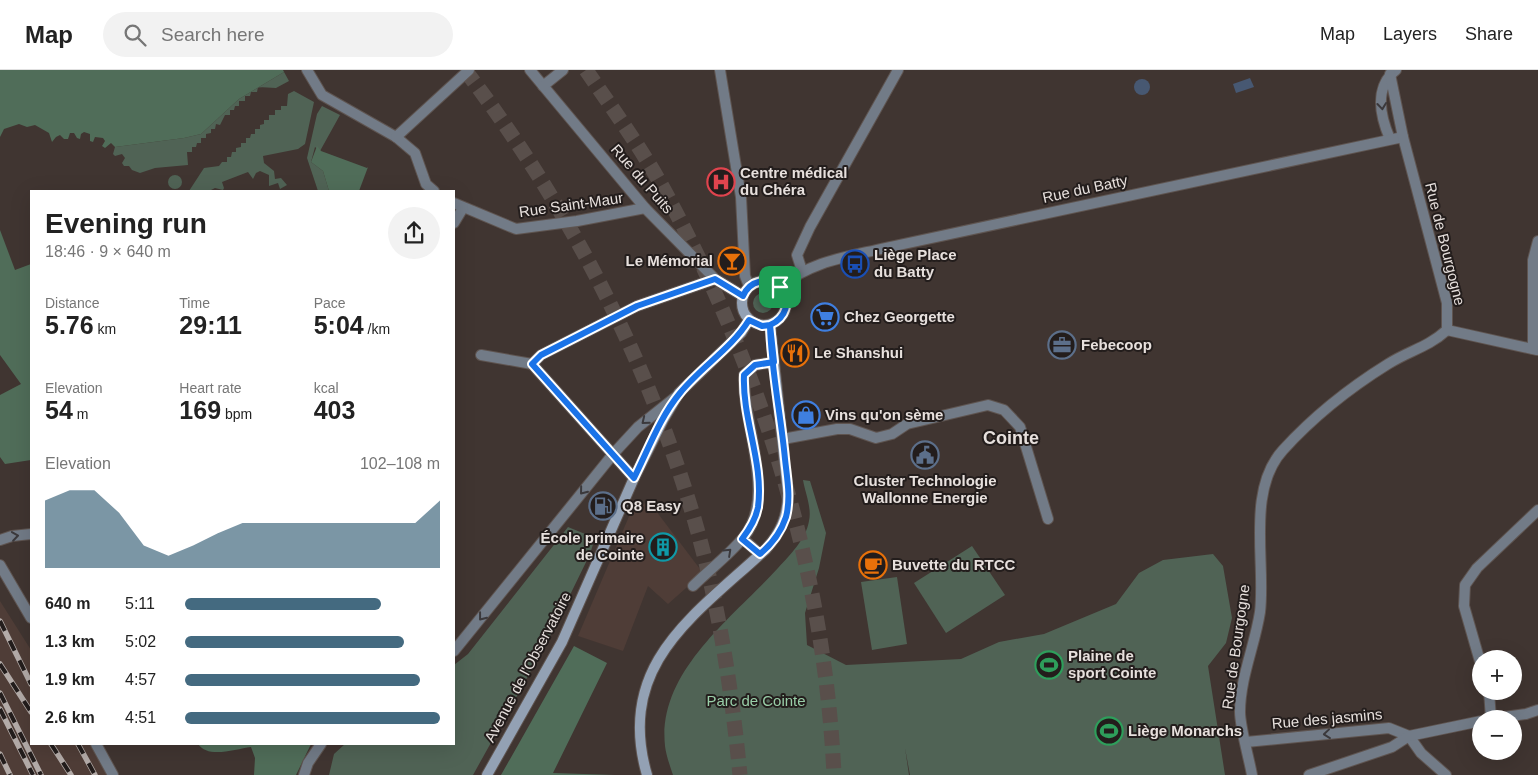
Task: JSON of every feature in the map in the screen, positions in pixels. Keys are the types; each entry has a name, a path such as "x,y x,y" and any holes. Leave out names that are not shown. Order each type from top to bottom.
{"street":[{"path":"396,137 469,70"},
{"name":"Rue du Puits","path":"530,70 645,208 715,279 743,296"},
{"path":"543,86 563,70"},
{"path":"720,70 741,197 745,276 749,286"},
{"path":"802,271 797,255 810,227 898,70"},
{"path":"304,72 322,95 396,137 415,154 426,184 433,190"},
{"path":"1390,139 1385,128 1381,104 1385,80 1393,72"},
{"name":"Rue de Bourgogne","path":"1252,775 1240,714 1241,691 1260,611 1260,511 1268,477 1281,451 1323,412 1389,363 1432,343 1447,330 1447,303 1403,137 1393,72"},
{"name":"Rue du Batty","path":"780,287 802,271 816,265 895,246 1403,137"},
{"name":"Rue Saint-Maur","path":"455,218 458,205 516,229 577,221 645,208"},
{"path":"1447,330 1535,349 1533,260 1538,241"},
{"path":"532,364 541,355 637,306 715,279"},
{"path":"764,280 780,287 786,298 785,312 776,322 762,326 749,320 742,307 743,296 749,286 764,280"},
{"name":"Avenue de l'Observatoire","path":"487,775 562,642 634,478 663,420 679,394 741,333 749,320"},
{"path":"648,775 643,758 641,717 648,680 654,666 666,646 681,627 775,539 786,515 788,493 770,325"},
{"path":"481,355 532,364 614,453 634,478"},
{"path":"693,586 742,539 758,509 758,486 744,397 744,375 755,365 774,362"},
{"path":"455,650 614,453 638,427 679,394"},
{"path":"783,439 837,429 850,429 876,438 892,434 906,424 988,405 1004,410 1020,427 1048,519"},
{"path":"1477,650 1464,606 1465,585 1477,568 1538,510"},
{"path":"0,540 12,536 30,534"},
{"path":"742,539 760,554"},
{"path":"0,565 30,616"},
{"path":"1522,715 1538,710"},
{"path":"1309,775 1392,746 1409,736 1472,723"},
{"name":"Rue des jasmins","path":"1246,742 1388,728 1409,736"},
{"path":"1409,736 1421,753 1446,775"},
{"path":"97,745 113,775"},
{"path":"304,775 308,762 320,745"}],"shaded area":[{"path":"636,500 653,507 703,573 668,604 648,586 623,651 578,636"},
{"path":"0,601 30,648 30,745 92,745 109,775 0,775"}],"green space":[{"path":"0,70 283,70 284,72 239,99 201,134 115,147 111,143 105,148 102,146 105,141 103,138 95,137 93,142 90,141 90,134 84,132 81,134 80,139 74,133 70,133 68,139 64,139 60,135 52,142 49,133 35,125 27,127 19,124 4,129 0,137"},
{"path":"284,72 289,81 276,88 259,87"},
{"path":"294,91 314,102 305,144 298,149 263,156 264,163 274,171 275,179 281,178 287,185 280,189 278,183 269,186 269,175 260,171 256,173 253,179 248,172 222,182 223,190 215,188 211,190 190,190 204,168 219,166 222,162 227,162 227,157 231,157 232,152 236,152 236,148 241,147 241,143 246,143 246,138 250,138 251,134 255,134 255,129 260,129 260,125 264,124 264,120 269,120 269,115 275,115 275,110 281,110 281,106 287,106 288,94"},
{"path":"251,92 250,96 245,96 245,101 239,101 239,106 235,106 234,110 230,110 230,115 225,115 220,125 216,124 215,129 211,129 211,133 206,134 206,138 201,138 201,143 197,143 196,147 192,147 192,152 187,152 188,165 155,168 140,173 132,170 129,166 124,166 122,163 125,158 122,154 115,156 113,154 115,147 201,134 239,99"},
{"path":"322,106 340,115 320,151 315,147 311,162 323,171 329,190 318,190 307,158 317,114"},
{"path":"317,146 321,151 368,167 359,190 329,190 323,171 311,162"},
{"path":"172,175 178,175 182,182 178,189 172,189 168,185 168,179"},
{"path":"0,230 15,270 30,264 30,460 5,464 0,457 0,395 21,384 0,355"},
{"path":"763,293 770,296 773,303 770,310 763,313 756,310 753,303 756,296"},
{"name":"Parc de Cointe","path":"803,480 810,481 826,533 819,568 805,613 807,645 846,665 961,659 999,642 1044,634 1116,604 1139,573 1163,560 1213,554 1223,566 1232,618 1226,643 1208,666 1225,775 910,775 905,748 909,775 673,775 665,746 666,719 673,693 702,647 783,563 805,534 810,516"},
{"path":"568,527 595,538 590,554 548,640 473,775 329,775 334,754 344,745 455,745 455,664 468,654"},
{"path":"972,546 1005,595 946,633 914,583"},
{"path":"897,577 907,644 872,650 861,582"},
{"path":"574,646 607,663 553,773 615,775 501,775"},
{"path":"199,745 311,745 296,775 254,775 255,758 251,747 222,752 202,749"}],"water":[{"path":"1250,78 1254,87 1236,93 1233,84"},
{"path":"1139,79 1145,79 1150,84 1148,93 1139,95 1134,90 1134,84"}],"tunnel":[{"path":"465,70 501,119 567,223 596,276 648,387 670,444 708,569 722,637 740,775"},
{"path":"586,70 663,187 705,272 735,340 762,410 784,481 803,553 818,626 828,700 834,775"}],"railway":[{"path":"0,621 30,682"},
{"path":"0,664 30,710"},
{"path":"0,693 41,775"},
{"path":"0,709 33,775"},
{"path":"52,745 71,775"},
{"path":"79,745 95,775"},
{"path":"0,754 10,775"}],"place":[{"name":"Centre médical du Chéra","path":"721,182"},
{"name":"Le Mémorial","path":"732,261"},
{"name":"Liège Place du Batty","path":"855,264"},
{"name":"Chez Georgette","path":"825,317"},
{"name":"Febecoop","path":"1062,345"},
{"name":"Le Shanshui","path":"795,353"},
{"name":"Vins qu'on sème","path":"806,415"},
{"name":"Cluster Technologie Wallonne Energie","path":"925,455"},
{"name":"Q8 Easy","path":"603,506"},
{"name":"École primaire de Cointe","path":"663,547"},
{"name":"Buvette du RTCC","path":"873,565"},
{"name":"Plaine de sport Cointe","path":"1049,665"},
{"name":"Liège Monarchs","path":"1109,731"}],"district":[{"name":"Cointe","path":"1011,438"}],"route":[{"path":"780,287 764,280 749,286 743,296 715,279 637,306 541,355 532,364 614,453 634,478 663,420 679,394 741,333 749,320 762,326 770,325 781,416 788,506 782,527 775,539 760,554 742,539 758,509 758,486 743,385 744,375 755,365 774,362 770,325 782,318 787,305 784,291 780,287"}]}
